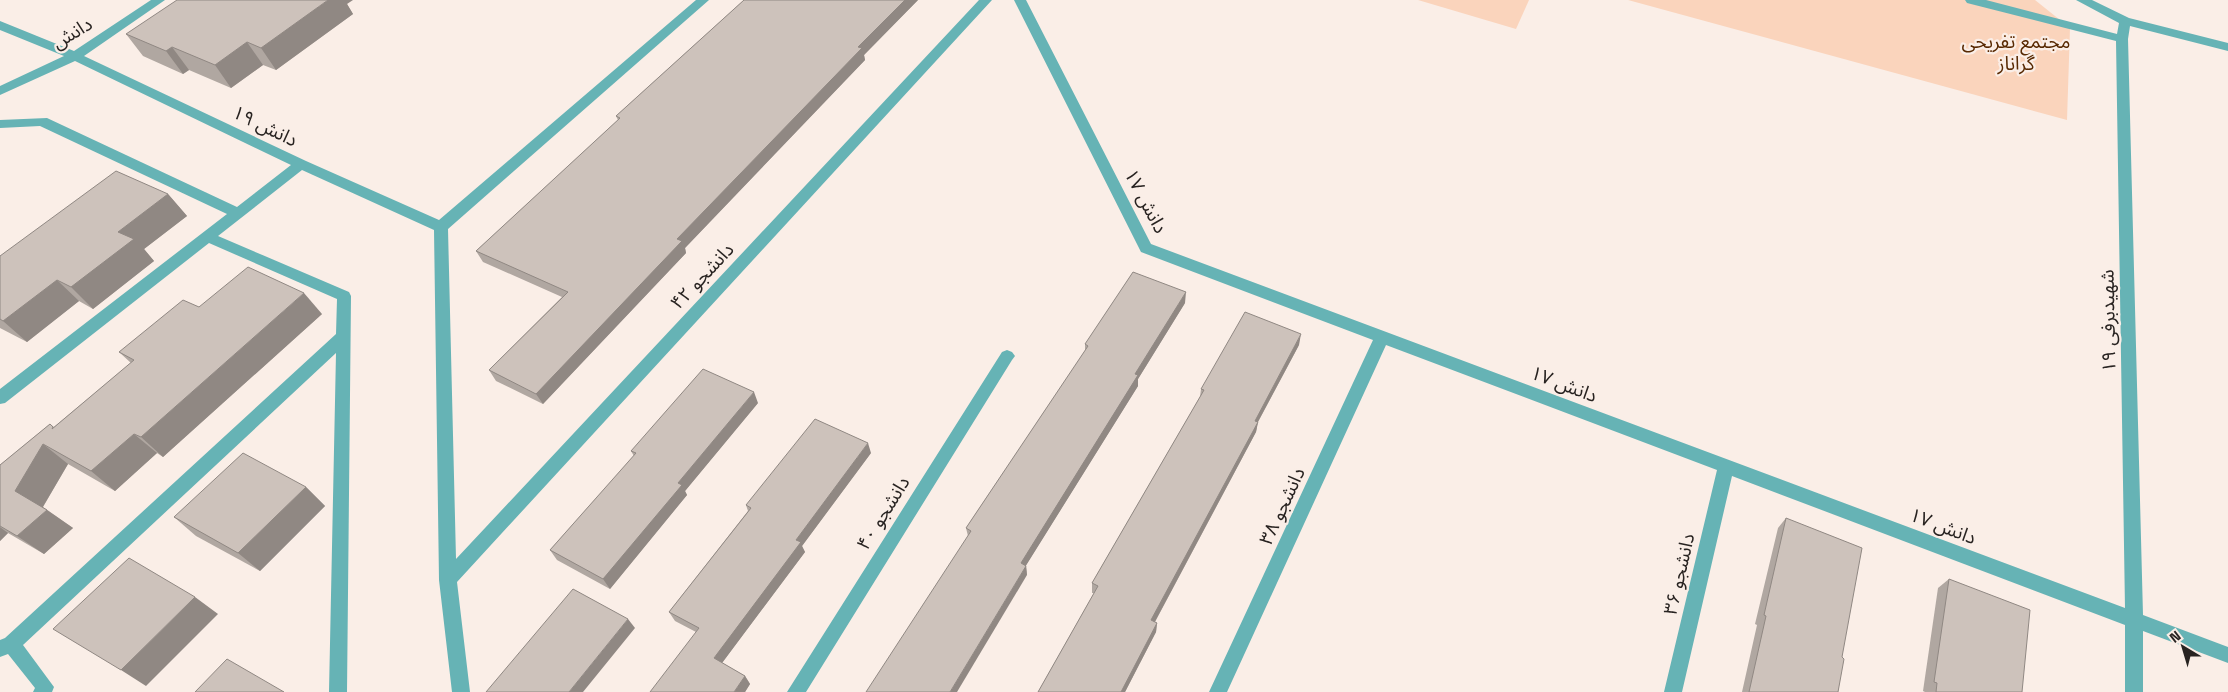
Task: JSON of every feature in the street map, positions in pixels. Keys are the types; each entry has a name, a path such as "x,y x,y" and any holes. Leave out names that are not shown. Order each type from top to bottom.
{"street":[{"name":"دانش","path":"0,91 75,56 159,0"},
{"path":"462,692 448,580 442,227 703,0"},
{"name":"دانشجو ۴۲","path":"448,580 986,0"},
{"name":"دانش ۱۷","path":"1020,0 1146,248 2228,655"},
{"path":"1971,0 2122,39"},
{"path":"2082,0 2125,21 2228,48"},
{"name":"شهیدبرفی ۱۹","path":"2125,21 2122,39 2134,692"},
{"name":"دانش ۱۹","path":"0,25 75,56 301,164 442,227"},
{"path":"0,124 42,121 238,213"},
{"path":"0,398 301,164"},
{"path":"208,236 344,296 338,692"},
{"path":"42,692 45,688 5,646 343,337"},
{"name":"دانشجو ۳۸","path":"1218,692 1382,337"},
{"name":"دانشجو ۴۰","path":"796,692 1007,356"},
{"name":"دانشجو ۳۶","path":"1673,692 1726,466"}],"green space":[{"path":"1418,0 1529,0 1516,29"},
{"name":"مجتمع تفریحی گراناز","path":"1628,0 2035,0 2070,28 2067,120"}],"building":[{"path":"177,0 328,0 261,48 247,42 215,65 172,47 166,51 126,34"},
{"path":"744,0 905,0 858,47 862,48 677,239 682,241 536,394 489,370 568,292 476,251 620,118 616,116"},
{"path":"116,171 168,194 118,232 134,239 71,287 57,280 3,321 0,319 0,256"},
{"path":"248,267 304,293 141,437 134,434 91,471 43,444 15,491 47,510 17,536 0,526 0,465 50,424 53,427 52,429 134,360 119,352 183,300 199,307"},
{"path":"1133,272 1186,292 1135,374 1138,375 1021,563 1026,566 950,692 866,692 971,531 966,528 1088,346 1085,344"},
{"path":"1245,312 1301,334 1255,421 1258,422 1151,620 1157,623 1121,692 1038,692 1098,586 1092,583 1204,390 1201,389"},
{"path":"703,369 754,392 678,483 682,485 603,579 550,550 636,453 631,451"},
{"path":"815,419 868,443 796,540 801,542 714,658 745,676 734,692 650,692 699,628 669,612 751,508 746,505"},
{"path":"243,453 306,487 238,553 174,517"},
{"path":"1786,518 1862,548 1842,657 1844,659 1838,692 1749,692"},
{"path":"129,558 195,597 121,670 53,629"},
{"path":"1949,579 2030,610 2022,692 1936,692 1937,683 1934,682"},
{"path":"573,589 628,619 569,692 486,692"},
{"path":"227,659 284,692 195,692"}]}
